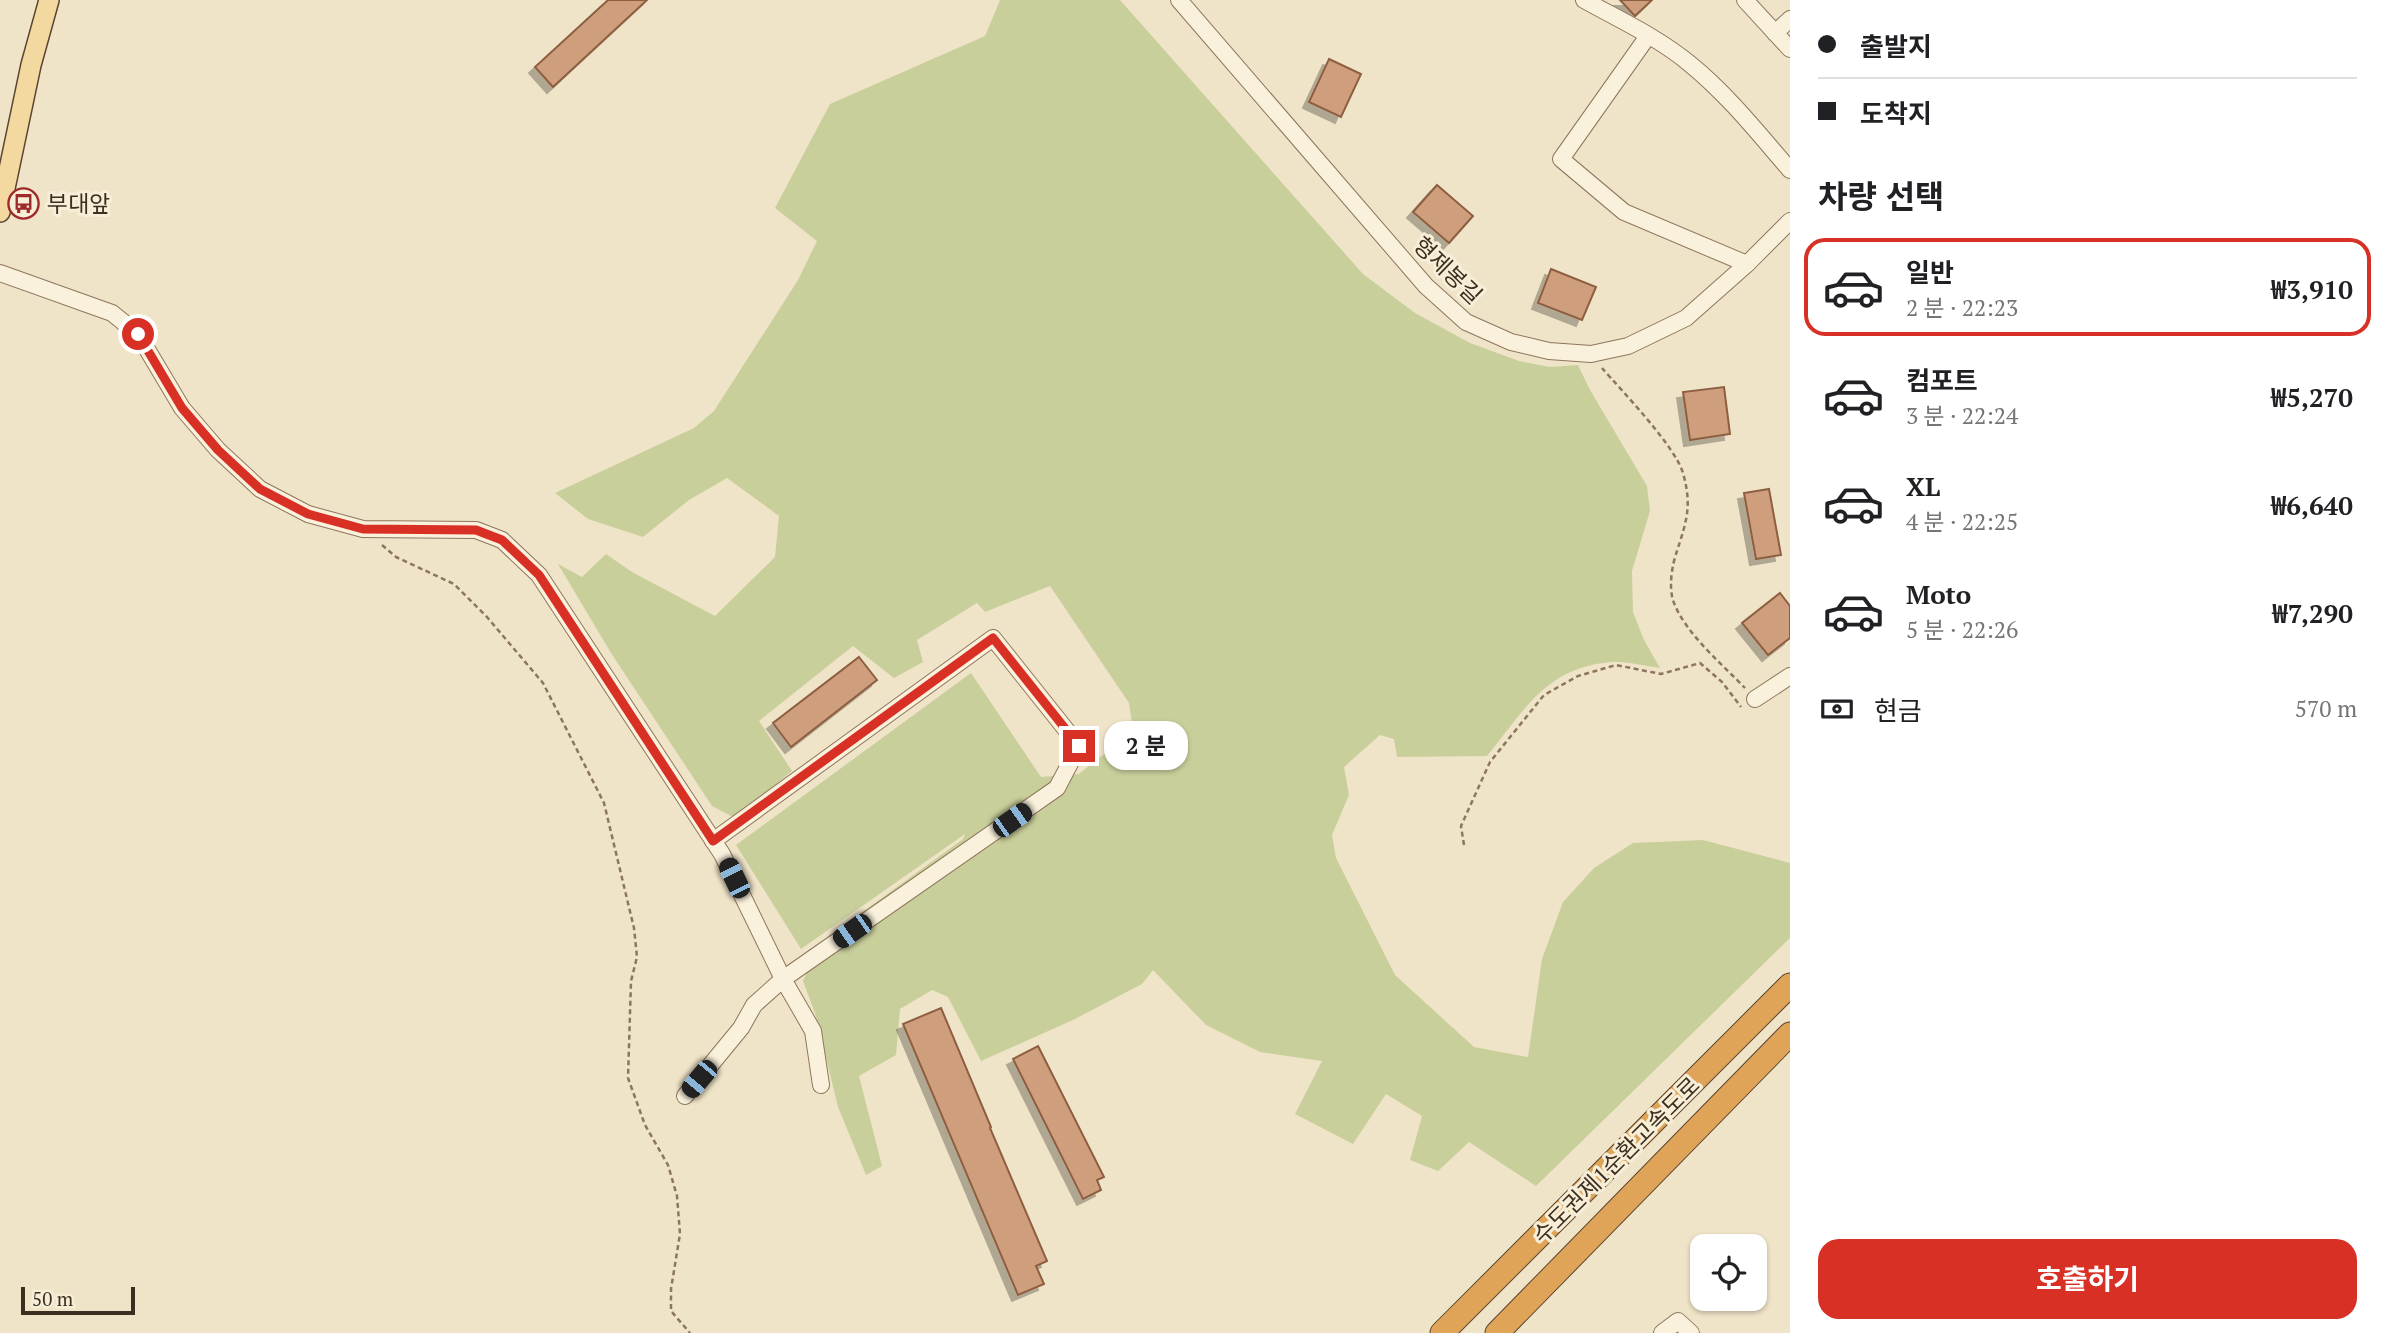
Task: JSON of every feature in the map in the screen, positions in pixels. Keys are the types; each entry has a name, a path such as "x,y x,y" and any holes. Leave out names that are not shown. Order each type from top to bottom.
{"highway":[{"name":"수도권제1순환고속도로","path":"1442,1333 1790,985"},
{"name":"수도권제1순환고속도로","path":"1497,1333 1790,1034"}],"main road":[{"path":"0,212 31,65 49,0"}],"street":[{"name":"형제봉길","path":"1179,0 1426,286 1466,322 1511,342 1549,351 1591,354 1628,346 1686,318 1747,264 1790,221"},
{"path":"1584,0 1688,62 1723,93 1790,170"},
{"path":"1745,0 1790,49"},
{"path":"1775,33 1790,19"},
{"path":"1648,36 1561,159 1624,212 1747,264"},
{"path":"0,273 112,313 138,334 182,408 218,450 260,489 308,514 363,529 476,530 502,540 539,575 722,853 783,979 813,1031 821,1085"},
{"path":"685,1096 741,1028 754,1005 783,979 1057,789 1079,746 993,638 713,841"},
{"path":"1755,699 1790,676"},
{"path":"1662,1333 1678,1321 1691,1333"}],"path":[{"path":"1464,845 1461,826 1490,762 1544,695 1578,676 1616,665 1661,674 1700,663 1722,682 1741,708 1755,699 1684,623 1672,600 1676,554 1687,522 1687,496 1682,470 1665,442 1591,354"},
{"path":"363,529 396,557 454,584 487,618 543,683 604,803 634,928 637,957 631,981 628,1078 645,1125 668,1166 677,1196 680,1234 671,1289 671,1311 690,1333"}],"green space":[{"path":"1000,0 1120,0 1363,274 1415,313 1470,343 1519,361 1550,367 1578,365 1647,486 1650,511 1632,571 1633,612 1644,640 1660,668 1611,662 1569,673 1538,694 1487,756 1397,757 1394,739 1380,735 1344,767 1349,795 1332,835 1336,858 1395,975 1474,1047 1528,1057 1542,959 1563,902 1594,868 1633,843 1703,840 1790,863 1790,938 1536,1186 1469,1142 1438,1171 1410,1160 1422,1116 1386,1094 1353,1144 1295,1114 1322,1061 1260,1052 1206,1025 1153,970 1142,984 1073,1020 981,1061 948,997 932,990 900,1009 896,1055 859,1076 882,1166 866,1175 838,1107 815,1013 803,981 821,942 963,839 965,834 801,949 736,845 971,673 1041,777 1079,774 1098,758 1134,737 1129,703 1050,586 985,612 977,603 917,640 923,662 894,678 853,646 759,721 792,771 735,818 712,806 611,653 558,564 582,577 606,554 632,572 715,616 775,557 779,516 727,478 689,500 643,537 588,519 555,493 694,428 714,411 798,280 817,241 775,208 830,104 985,36"}],"building":[{"path":"608,0 647,0 553,87 535,67"},
{"path":"1620,0 1652,0 1635,16"},
{"path":"1329,59 1361,74 1341,117 1309,102"},
{"path":"1437,185 1473,216 1449,243 1413,212"},
{"path":"1551,269 1596,287 1582,320 1538,303"},
{"path":"1724,387 1730,434 1690,440 1683,392"},
{"path":"1769,489 1781,555 1756,559 1744,493"},
{"path":"1780,593 1790,606 1790,638 1768,655 1742,623"},
{"path":"859,657 877,680 791,747 773,723"},
{"path":"941,1008 1047,1261 1036,1266 1044,1284 1018,1295 903,1024"},
{"path":"1038,1046 1104,1177 1097,1180 1101,1190 1083,1199 1013,1059"}],"place":[{"name":"부대앞","path":"24,203"}],"route":[{"path":"138,334 182,408 218,450 260,489 308,514 363,529 476,530 502,540 539,575 713,841 993,638 1079,746"}]}
